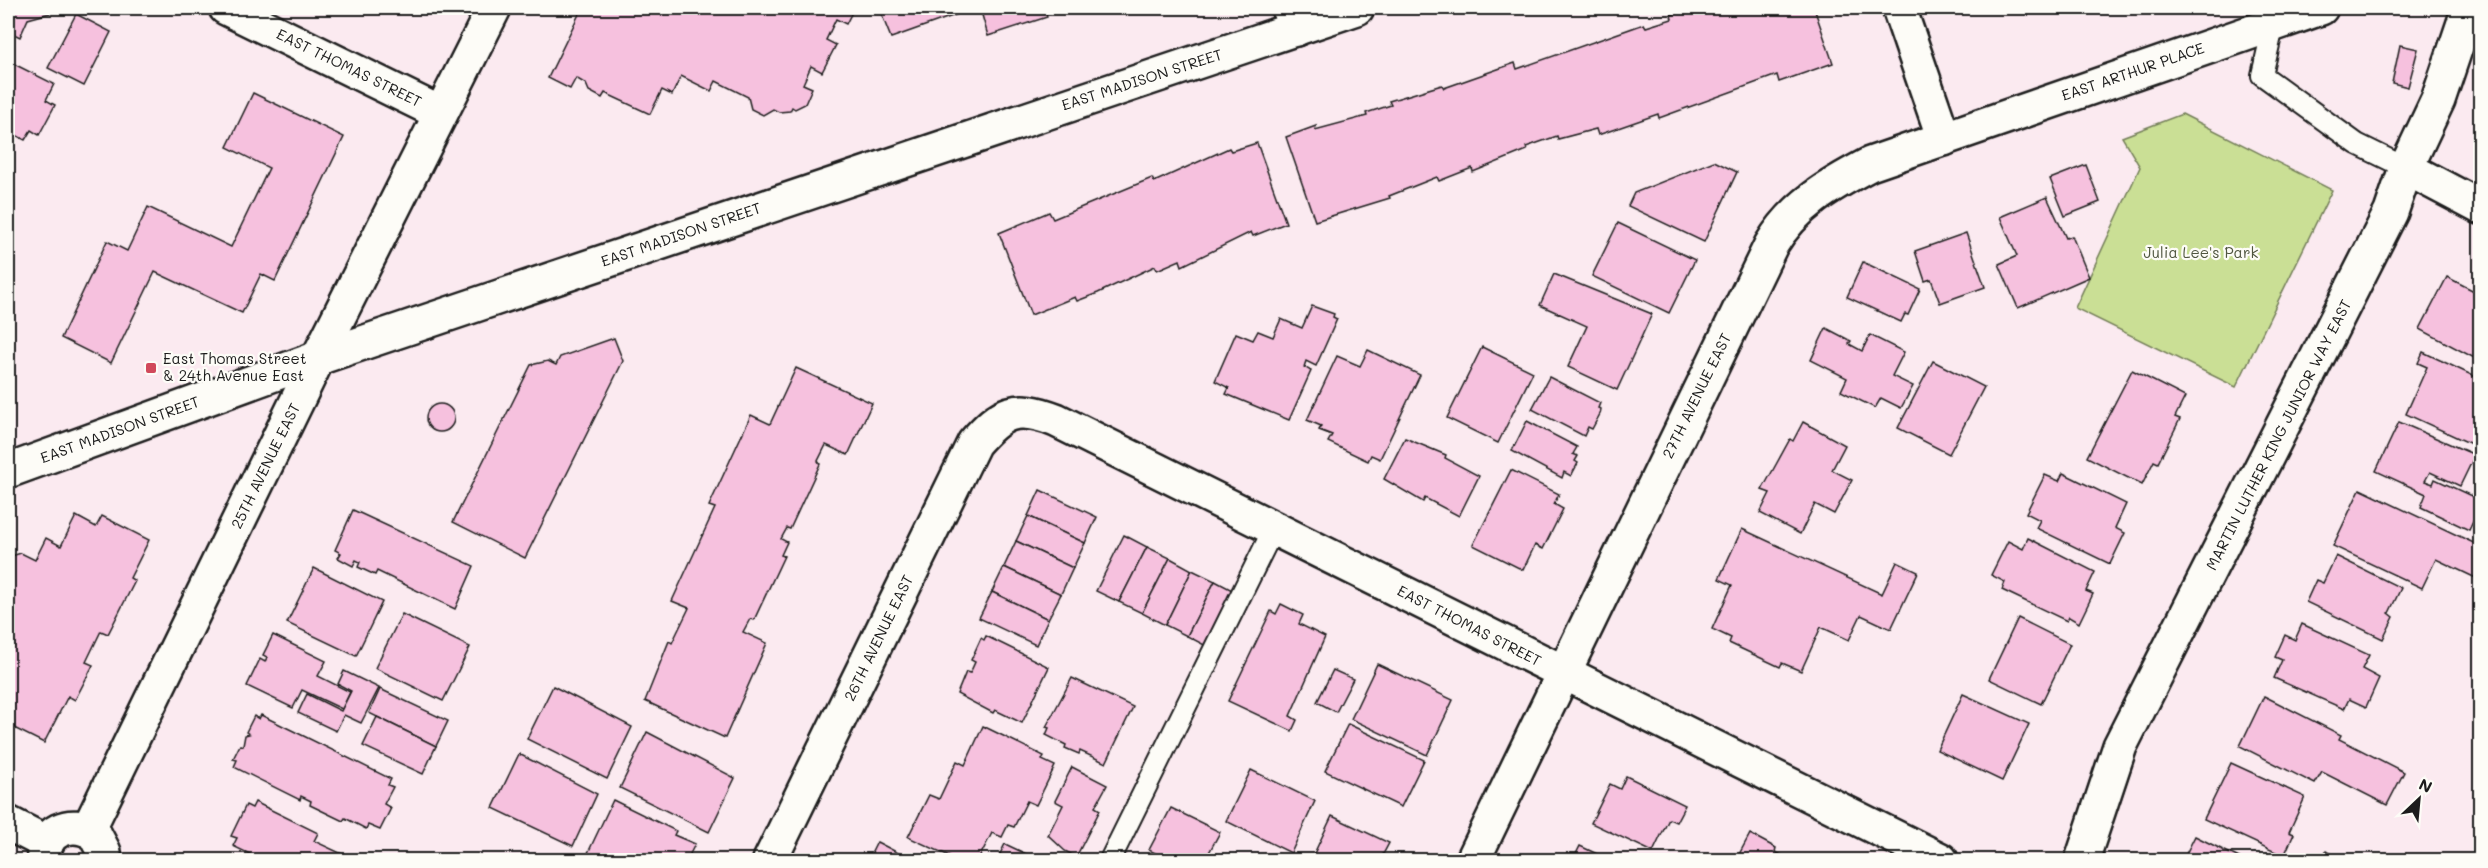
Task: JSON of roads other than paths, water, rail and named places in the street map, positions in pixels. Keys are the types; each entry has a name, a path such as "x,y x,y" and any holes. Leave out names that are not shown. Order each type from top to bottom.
{"street":[{"name":"EAST THOMAS STREET","path":"226,8 440,113"},
{"name":"25TH AVENUE EAST","path":"88,830 318,358 494,8"},
{"name":"EAST MADISON STREET","path":"8,471 318,358 1292,18 1358,8"},
{"path":"1899,8 1944,139"},
{"name":"EAST ARTHUR PLACE","path":"1944,139 2321,8"},
{"name":"MARTIN LUTHER KING JUNIOR WAY EAST","path":"2082,861 2120,746 2391,212 2406,168 2438,100 2469,8"},
{"name":"27TH AVENUE EAST","path":"1473,861 1780,230 1808,200 1828,186 1870,164 1944,139"},
{"path":"2406,168 2481,207"},
{"name":"EAST THOMAS STREET","path":"994,420 1010,412 1041,414 1056,420 1941,861"},
{"name":"26TH AVENUE EAST","path":"770,861 974,443 994,420"},
{"path":"8,823 45,852 55,832 64,827 74,826 88,830 100,842 104,861"}],"lane":[{"path":"2274,23 2262,75 2357,144 2406,168"},
{"path":"1110,861 1274,528"}],"place":[{"name":"East Thomas Street & 24th Avenue East","path":"151,368"}],"park label":[{"name":"Julia Lee's Park","path":"2201,253"}]}
